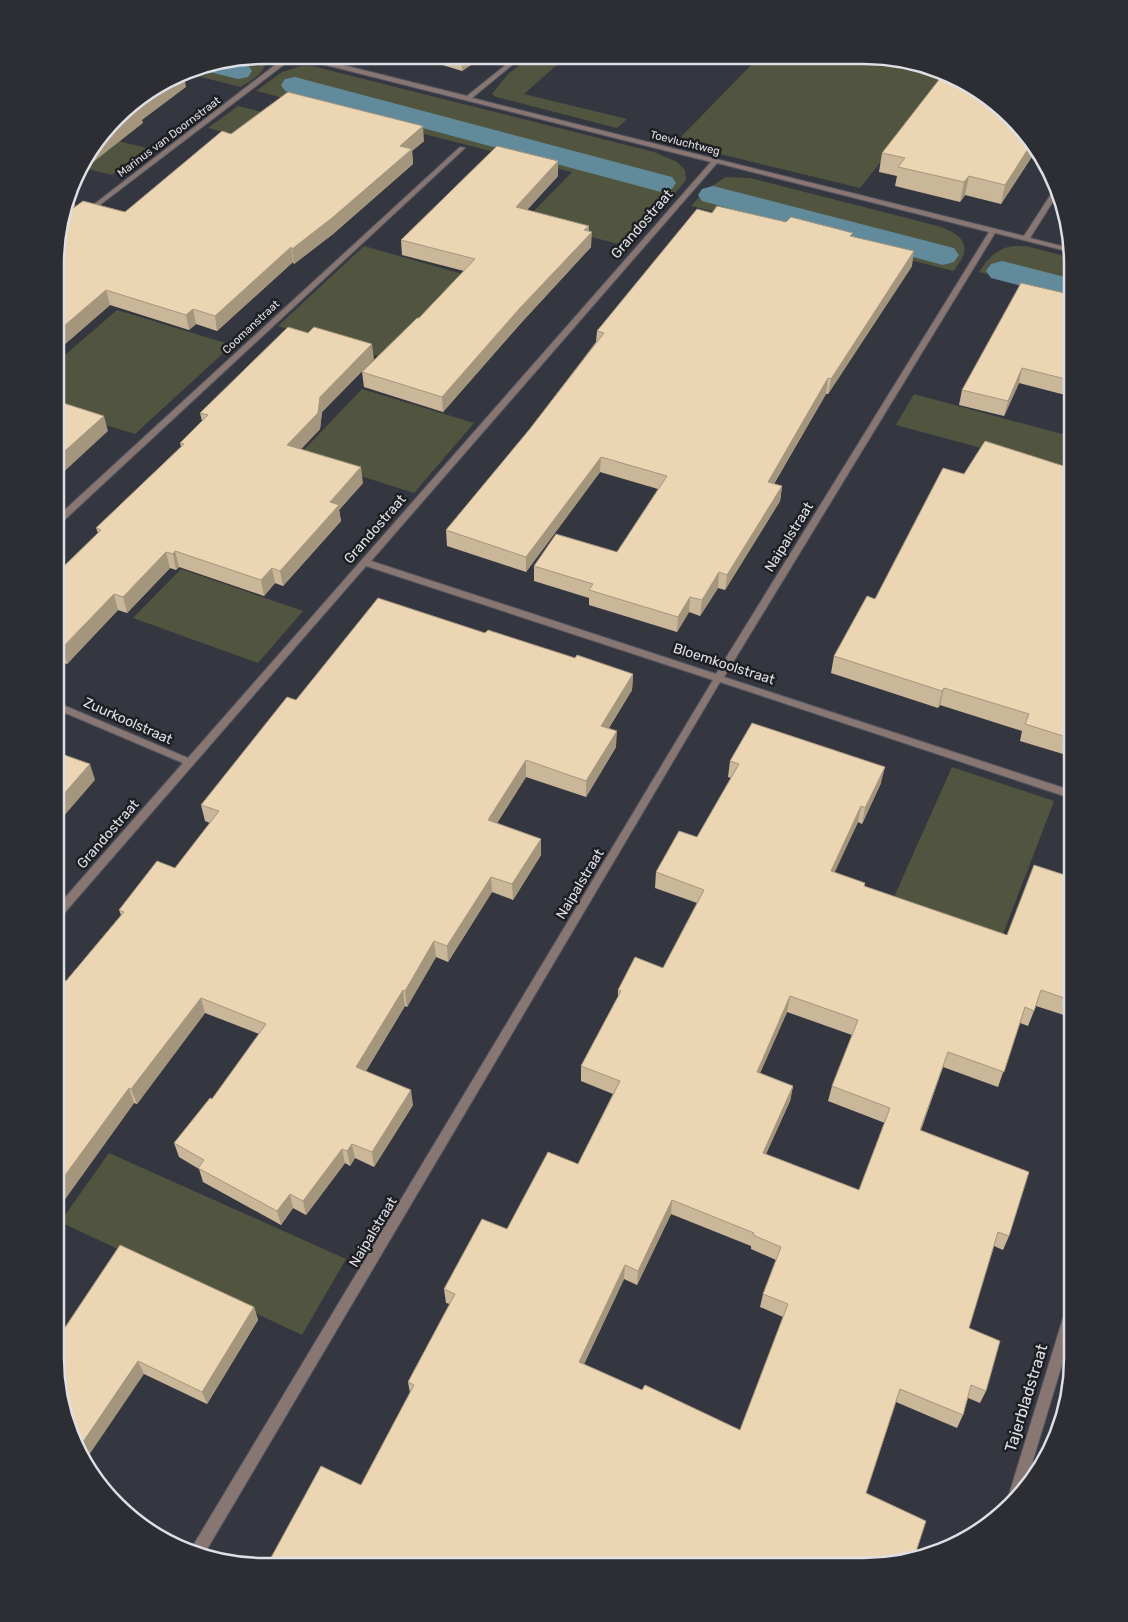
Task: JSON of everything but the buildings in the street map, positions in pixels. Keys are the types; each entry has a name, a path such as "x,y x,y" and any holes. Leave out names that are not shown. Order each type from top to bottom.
{"street":[{"name":"Marinus van Doornstraat","path":"81,216 282,64"},
{"name":"Toevluchtweg","path":"329,64 1064,248"},
{"path":"467,99 510,64"},
{"name":"Coomanstraat","path":"64,516 462,148"},
{"name":"Grandostraat","path":"64,906 716,161"},
{"path":"1026,239 1053,196"},
{"name":"Naipalstraat","path":"200,1548 720,677 993,231"},
{"name":"Bloemkoolstraat","path":"365,562 720,677 1064,792"},
{"name":"Zuurkoolstraat","path":"64,707 189,762"},
{"name":"Tajerbladstraat","path":"1019,1486 1064,1332"}],"green space":[{"path":"266,64 263,70 256,77 241,87 196,76 238,65"},
{"path":"521,64 558,64 524,94 627,119 617,128 496,97 492,94 508,74"},
{"path":"752,64 890,65 928,74 945,81 860,188 675,143"},
{"path":"301,66 312,66 654,152 677,162 685,170 686,180 630,247 525,220 572,172 256,91 282,72"},
{"path":"238,106 335,130 306,153 208,128"},
{"path":"108,138 147,148 112,175 88,169"},
{"path":"726,177 750,178 938,226 960,238 964,247 963,255 954,271 691,206 707,189"},
{"path":"364,246 466,275 385,358 278,326"},
{"path":"1013,246 1026,246 1064,256 1064,294 979,272 993,255 1002,249"},
{"path":"117,310 232,345 135,434 64,412 64,356"},
{"path":"362,389 474,423 414,493 298,456"},
{"path":"914,394 1064,435 1064,471 896,425"},
{"path":"181,569 303,611 258,663 133,618"},
{"path":"952,767 1054,801 999,945 890,906"},
{"path":"109,1153 346,1259 302,1335 64,1224 64,1216"}],"waterway":[{"path":"226,68 238,71"},
{"path":"295,85 661,183"},
{"path":"713,195 943,255"},
{"path":"1002,271 1064,287"}]}
